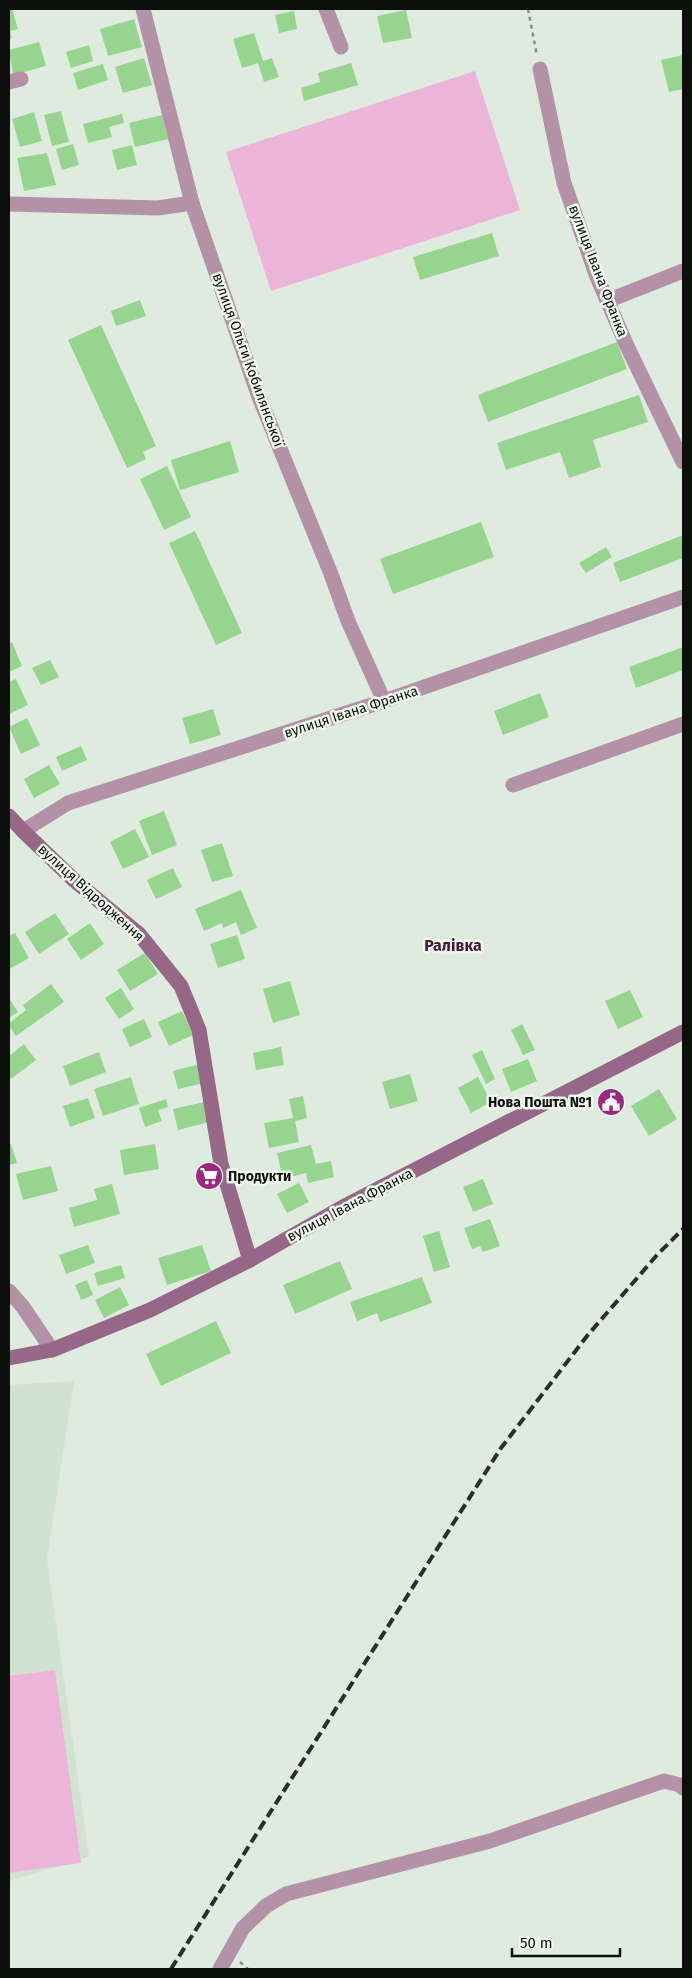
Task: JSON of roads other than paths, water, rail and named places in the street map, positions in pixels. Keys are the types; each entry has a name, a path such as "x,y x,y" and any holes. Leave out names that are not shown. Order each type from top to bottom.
{"main road":[{"name":"вулиця Відродження","path":"9,816 22,832 75,881 139,934 181,986 199,1030 221,1164 250,1260"},
{"name":"вулиця Івана Франка","path":"9,1358 52,1350 150,1310 250,1260 343,1207 683,1032"}],"street":[{"name":"вулиця Ольги Кобилянської","path":"143,9 192,203 259,397 331,574 348,621 384,701"},
{"path":"326,9 341,47"},
{"name":"вулиця Івана Франка","path":"540,69 564,183 607,301 683,462"},
{"path":"9,204 158,208 192,203"},
{"path":"607,301 683,271"},
{"name":"вулиця Івана Франка","path":"22,832 68,803 384,701 683,597"},
{"path":"514,785 683,724"},
{"path":"9,1291 24,1307 52,1350"},
{"path":"220,1969 243,1928 266,1906 286,1894 490,1841 664,1781 680,1785 683,1788"}],"railway":[{"path":"171,1969 501,1448 587,1336 657,1255 683,1229"}],"place":[{"name":"Нова Пошта №1","path":"611,1102"},
{"name":"Продукти","path":"209,1176"}],"district":[{"name":"Ралівка","path":"453,945"}]}
